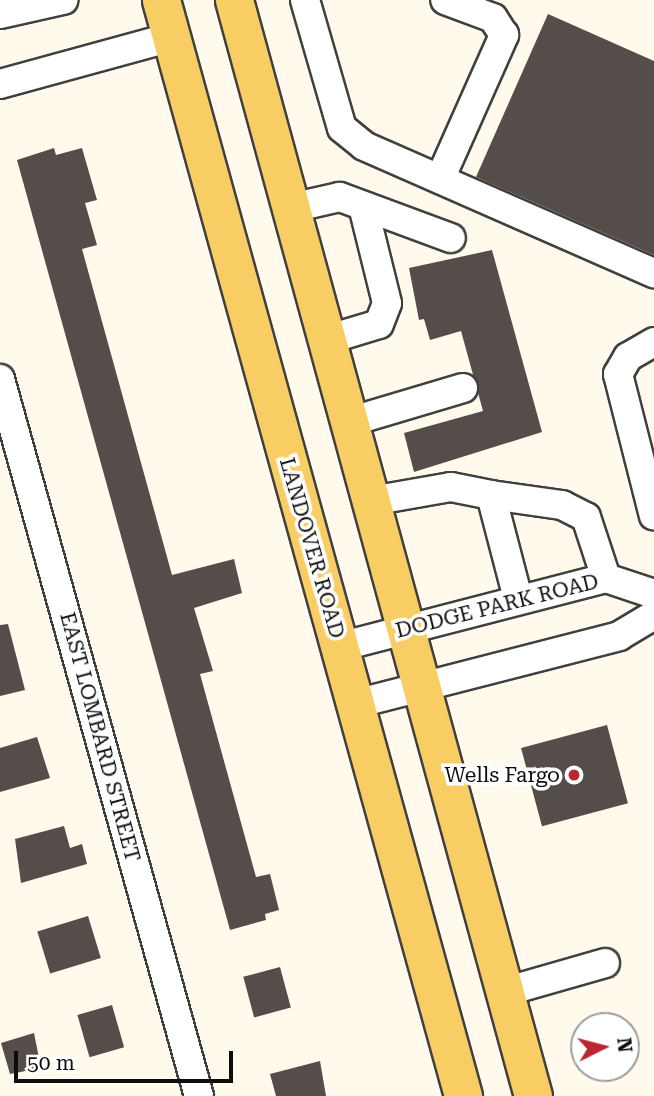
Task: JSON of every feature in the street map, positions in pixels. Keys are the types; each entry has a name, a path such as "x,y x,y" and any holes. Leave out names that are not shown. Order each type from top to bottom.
{"main road":[{"name":"LANDOVER ROAD","path":"161,0 463,1096"},
{"path":"234,0 533,1096"}],"street":[{"path":"0,15 63,0"},
{"path":"305,0 342,128 365,146 654,273"},
{"path":"440,179 504,36 493,18 445,0"},
{"path":"0,84 172,37"},
{"path":"291,208 340,197 450,238"},
{"path":"327,340 379,324 387,303 363,206"},
{"path":"654,342 628,357 618,374 654,516"},
{"name":"EAST LOMBARD STREET","path":"0,379 199,1096"},
{"path":"349,422 463,388"},
{"path":"371,501 452,487 562,505 586,517 606,578"},
{"path":"491,495 518,599"},
{"name":"DODGE PARK ROAD","path":"339,647 606,578 654,594"},
{"path":"355,704 619,636 654,615"},
{"path":"505,992 604,963"}],"building":[{"path":"548,14 654,61 654,255 476,177"},
{"path":"54,148 56,155 82,148 97,200 85,203 97,245 82,249 172,575 234,559 242,593 194,608 213,671 200,674 256,877 270,874 279,910 265,914 266,920 230,930 17,160"},
{"path":"492,250 542,432 414,472 404,433 483,411 461,331 430,340 424,319 419,320 409,268"},
{"path":"8,624 25,690 0,696 0,625"},
{"name":"Wells Fargo","path":"607,725 628,803 542,826 521,748"},
{"path":"37,737 50,778 0,792 0,748"},
{"path":"64,826 70,848 82,844 87,864 21,883 15,839"},
{"path":"88,916 101,958 50,974 37,931"},
{"path":"280,967 291,1008 254,1017 243,977"},
{"path":"112,1005 124,1047 90,1057 77,1015"},
{"path":"34,1033 41,1068 10,1074 1,1043"},
{"path":"320,1061 326,1096 276,1096 270,1074"}],"place":[{"name":"Wells Fargo","path":"574,775"}]}
